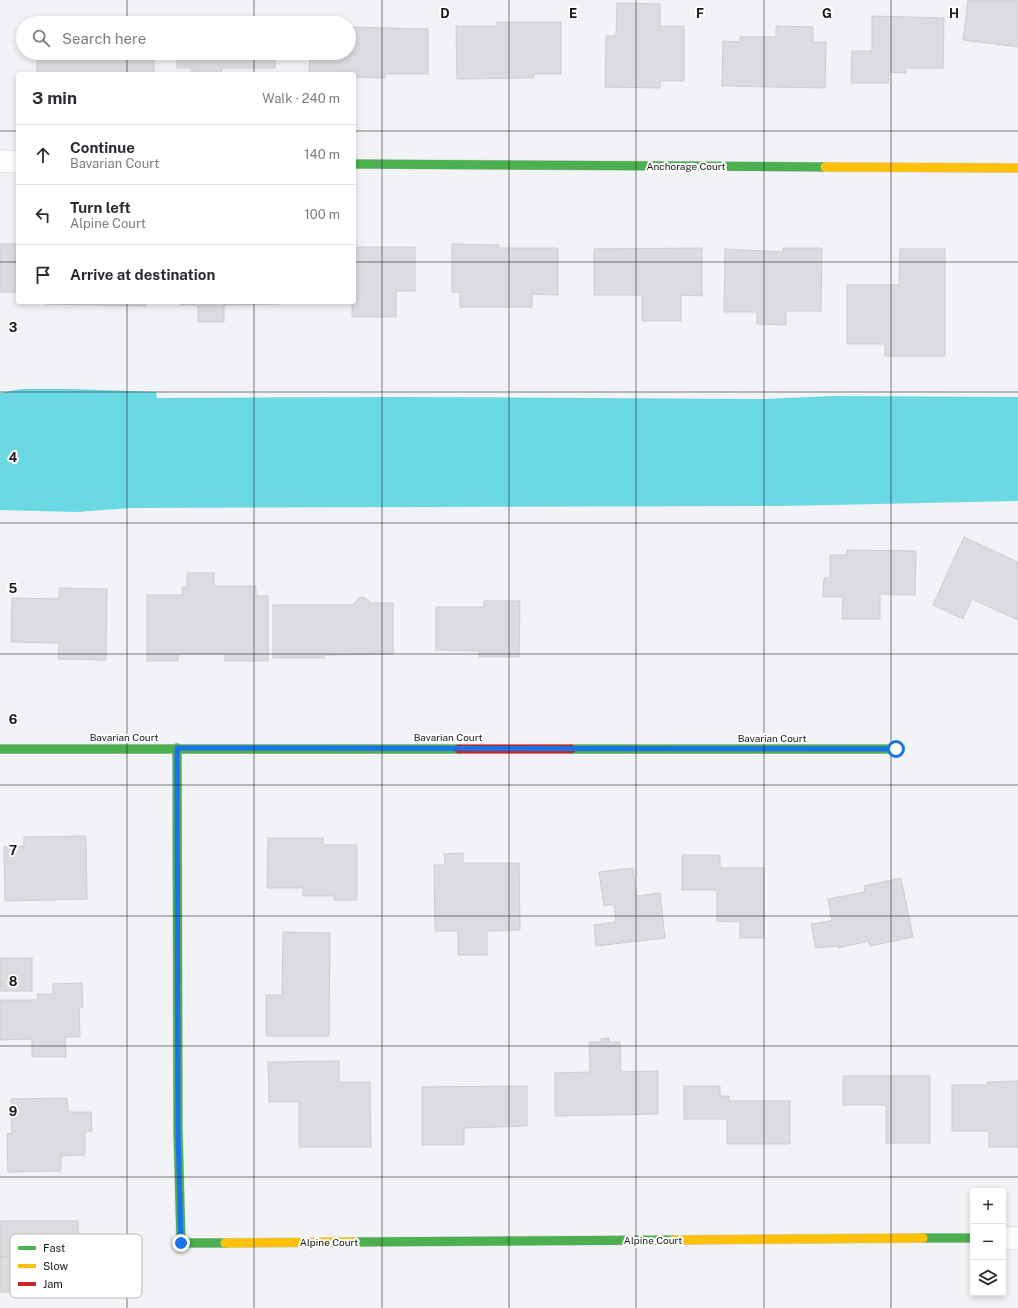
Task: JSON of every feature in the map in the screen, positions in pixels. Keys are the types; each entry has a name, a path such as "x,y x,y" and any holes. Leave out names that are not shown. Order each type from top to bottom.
{"street":[{"path":"0,161 16,162"},
{"name":"Anchorage Court","path":"356,164 1018,168"},
{"name":"Alpine Court","path":"177,748 178,1130 181,1243 970,1238"},
{"name":"Bavarian Court","path":"0,749 896,749"},
{"path":"1006,1238 1018,1238"}],"water":[{"path":"21,389 156,392 157,398 402,397 762,399 833,396 1018,397 1018,501 783,506 131,508 76,512 0,510 0,393"}],"building":[{"path":"968,0 1018,0 1018,47 963,40"},
{"path":"617,3 660,4 660,26 684,26 684,81 660,81 660,88 605,87 606,36 616,36"},
{"path":"872,16 944,18 943,68 906,68 906,73 889,72 888,83 851,83 852,51 872,51"},
{"path":"497,22 561,22 561,74 534,74 534,78 457,79 456,26 497,26"},
{"path":"776,26 813,27 813,42 826,42 825,88 722,86 723,41 740,42 740,37 776,37"},
{"path":"356,27 428,29 428,74 385,74 385,78 356,77 356,72 309,72 310,60 356,60"},
{"path":"37,60 154,60 154,72 37,72"},
{"path":"177,60 275,60 275,68 222,68 222,72 192,72 192,68 177,68"},
{"path":"0,244 16,244 16,292 0,292"},
{"path":"452,244 499,245 498,248 558,248 558,295 532,294 532,307 460,307 460,292 452,292"},
{"path":"356,247 415,247 415,291 396,291 396,317 352,317 352,304 356,304"},
{"path":"702,248 702,296 681,295 681,321 642,321 642,295 594,295 594,249"},
{"path":"783,248 822,248 821,311 786,311 786,325 757,324 757,312 724,312 725,249 783,252"},
{"path":"900,249 945,249 945,356 885,356 885,344 847,344 847,285 899,285"},
{"path":"45,304 146,304 146,306"},
{"path":"279,304 224,305 224,322 198,322 198,305 180,305"},
{"path":"964,537 1018,562 1018,620 972,599 963,619 933,605"},
{"path":"847,550 916,551 915,595 880,594 880,619 842,619 843,597 823,597 824,578 830,578 830,555 847,555"},
{"path":"187,573 214,573 214,586 256,586 256,596 268,596 268,661 225,661 225,654 178,654 178,661 147,661 147,595 183,595 182,587 187,587"},
{"path":"59,588 107,589 106,660 58,659 59,643 11,642 12,598 59,599"},
{"path":"360,597 365,598 371,603 393,603 393,654 324,655 324,658 273,658 273,605 353,605"},
{"path":"484,601 520,601 519,657 479,657 479,651 436,650 436,607 484,607"},
{"path":"86,836 87,899 5,901 4,847 24,846 24,837"},
{"path":"268,838 323,838 323,845 357,845 357,900 334,900 334,896 303,896 303,888 267,888"},
{"path":"463,853 463,863 519,863 520,930 487,931 487,955 458,955 458,931 435,931 434,865 445,865 444,854"},
{"path":"682,855 720,855 720,868 764,868 764,938 740,938 740,922 717,921 717,890 682,890"},
{"path":"633,868 636,896 660,893 665,938 596,946 594,925 616,922 614,904 604,906 599,872"},
{"path":"901,878 913,937 870,946 869,941 838,948 838,946 816,948 811,924 832,921 828,899 865,892 864,886"},
{"path":"283,932 330,933 329,1036 266,1036 266,995 282,995"},
{"path":"0,958 32,958 32,991 0,991"},
{"path":"82,983 83,1007 79,1007 80,1037 65,1037 66,1057 32,1057 32,1039 0,1040 0,1000 38,1000 37,994 53,994 53,984"},
{"path":"609,1038 609,1042 620,1042 621,1072 658,1071 658,1114 555,1116 555,1073 590,1072 589,1042 601,1042 601,1039"},
{"path":"339,1061 339,1082 370,1082 371,1147 299,1147 299,1102 269,1102 268,1062"},
{"path":"843,1076 930,1076 930,1143 886,1143 886,1105 843,1105"},
{"path":"1018,1081 1018,1147 989,1147 989,1131 952,1131 952,1085 987,1085 987,1082"},
{"path":"527,1086 527,1126 464,1128 464,1145 422,1145 422,1087"},
{"path":"684,1086 720,1086 720,1096 729,1096 729,1101 790,1101 790,1144 727,1144 727,1119 684,1119"},
{"path":"67,1098 68,1112 91,1112 92,1131 85,1132 85,1155 61,1156 61,1171 8,1172 7,1134 12,1133 11,1099"},
{"path":"0,1221 78,1221 78,1234 10,1234 10,1257 0,1257"},
{"path":"0,1257 10,1257 10,1292 0,1292"}],"traffic: fast":[{"path":"356,164 825,167"},
{"path":"177,748 178,1130 181,1243 225,1243"},
{"path":"0,749 459,749"},
{"path":"571,749 896,749"},
{"path":"923,1238 970,1238"},
{"path":"355,1242 673,1240"}],"traffic: slow":[{"path":"825,167 1018,168"},
{"path":"673,1240 923,1238"},
{"path":"225,1243 355,1242"}],"traffic: jam":[{"path":"459,749 571,749"}],"route":[{"path":"181,1243 178,1130 177,748 896,749"}]}
